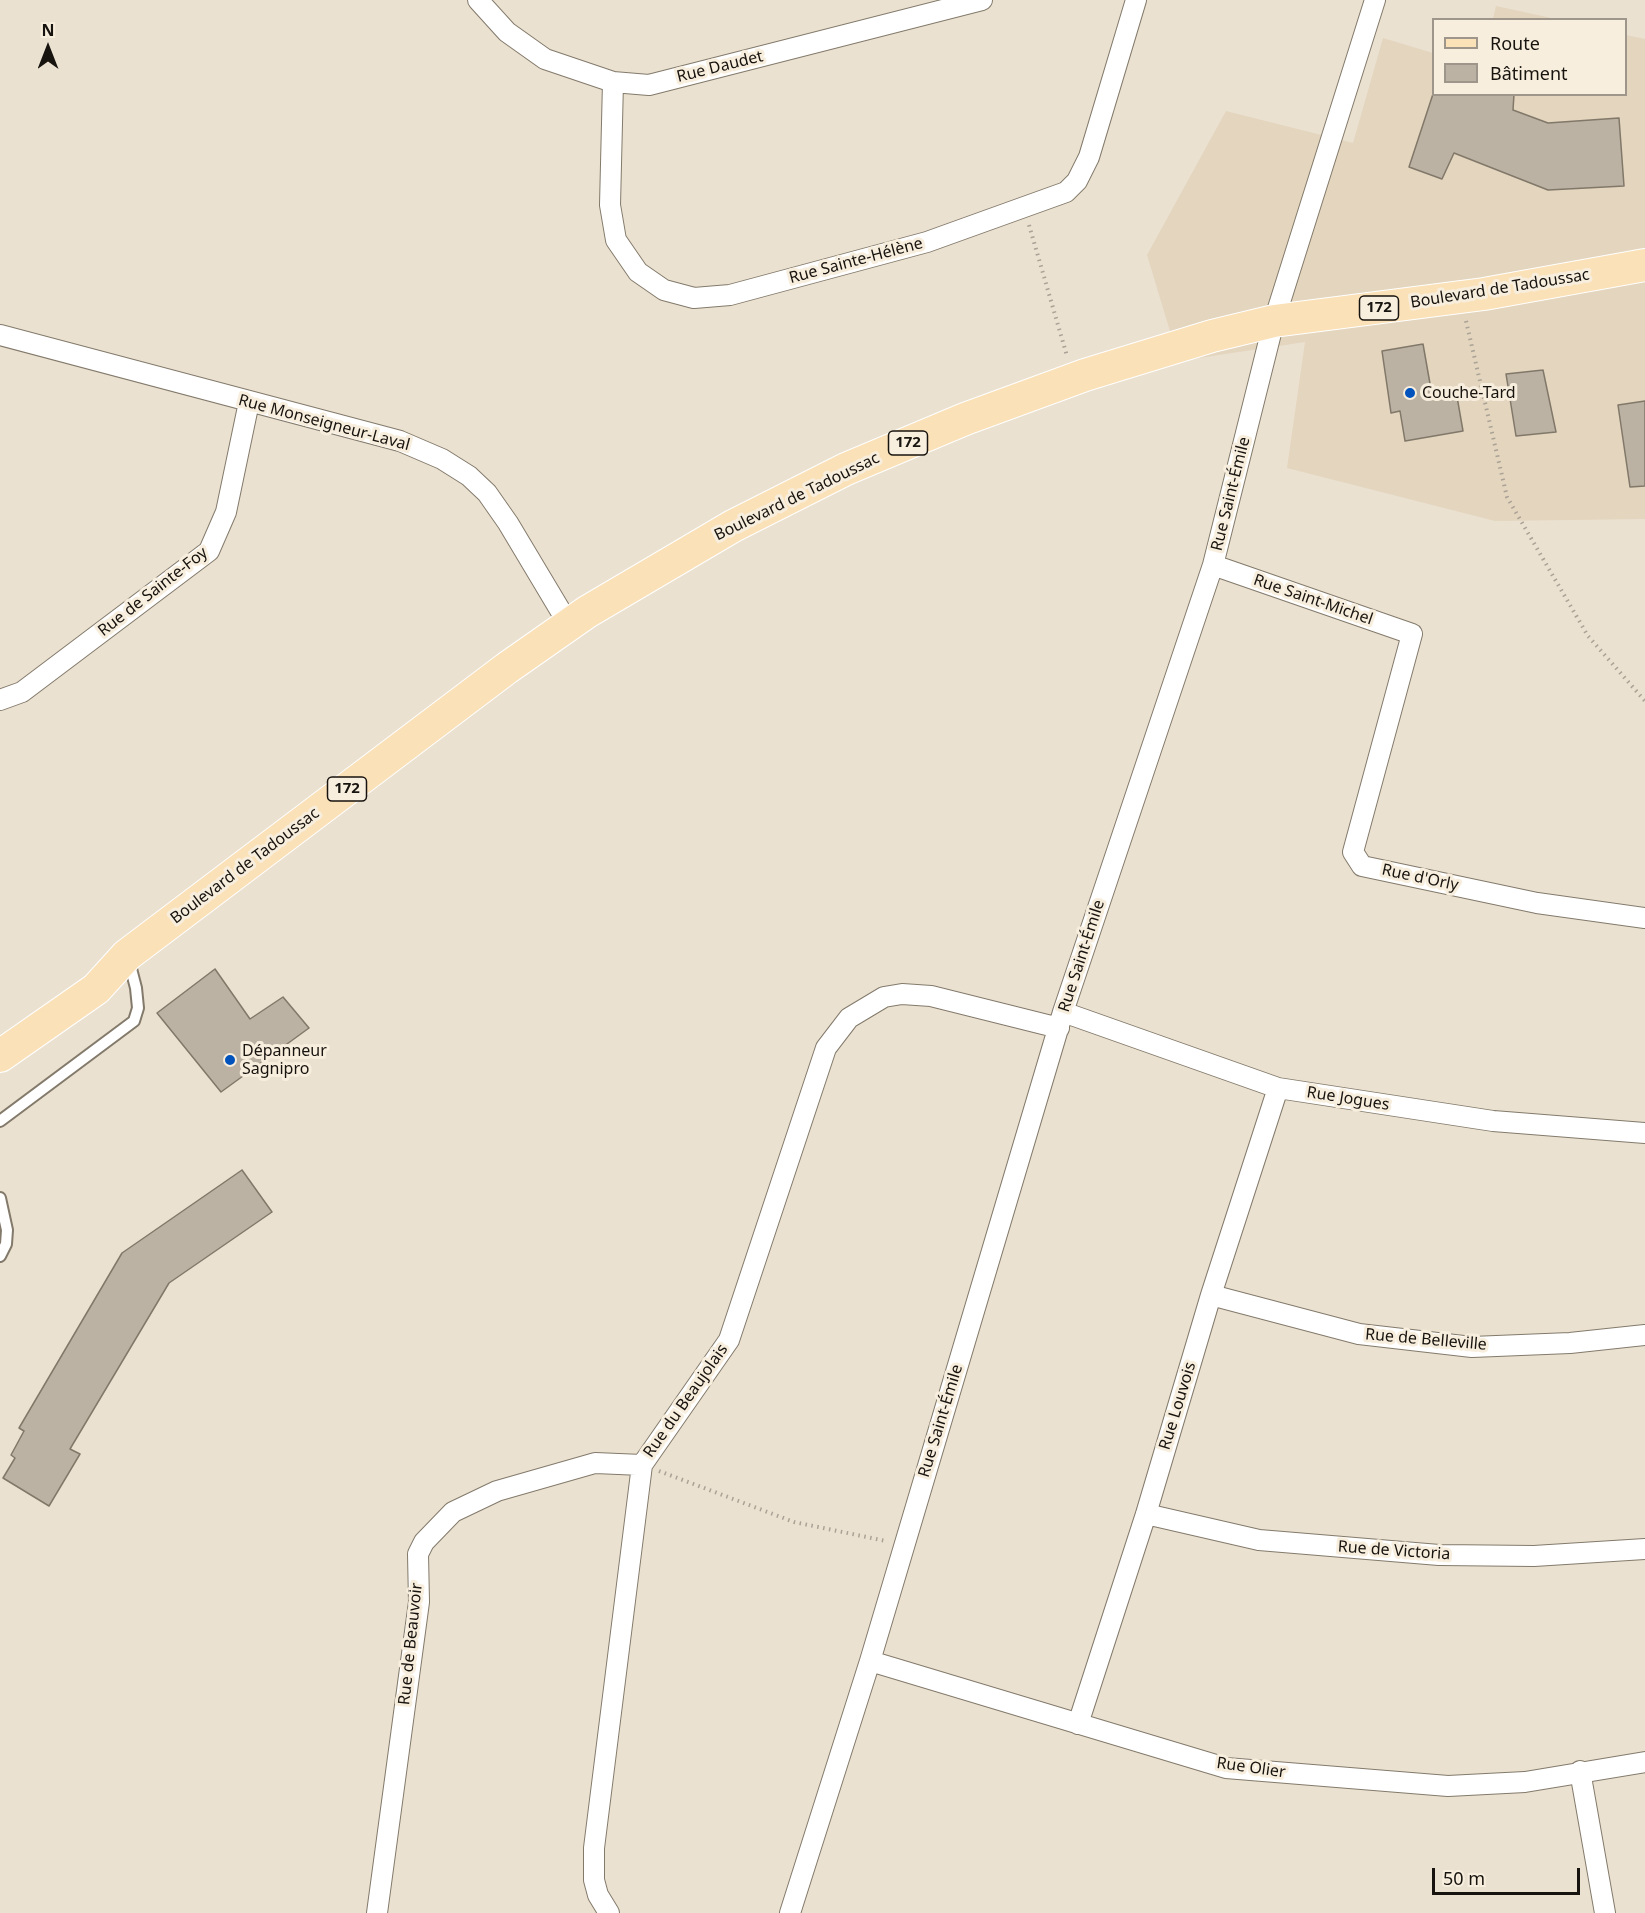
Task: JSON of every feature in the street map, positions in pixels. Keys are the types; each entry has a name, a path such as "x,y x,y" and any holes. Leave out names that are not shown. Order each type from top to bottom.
{"main road":[{"name":"Boulevard de Tadoussac","path":"0,1056 96,989 127,955 507,668 569,625 646,577 733,526 846,469 964,419 1074,380 1212,336 1274,321 1460,297 1645,265"},
{"name":"Boulevard de Tadoussac","path":"0,1030 80,974 127,955"}],"street":[{"name":"Rue Daudet","path":"478,0 507,32 544,58 613,82 649,85 982,0"},
{"name":"Rue Sainte-Hélène","path":"613,82 610,178 613,231 638,272 664,290 694,298 730,295 927,242 1066,192 1077,181 1089,157 1136,0"},
{"name":"Rue Saint-Émile","path":"790,1913 870,1661 1061,1020 1213,565 1274,321 1375,0"},
{"name":"Rue Monseigneur-Laval","path":"0,335 400,441 442,459 469,476 487,493 508,523 569,625"},
{"name":"Rue de Sainte-Foy","path":"0,700 22,692 209,551 226,512 249,402"},
{"name":"Rue Saint-Michel","path":"1213,565 1412,634"},
{"name":"Rue d'Orly","path":"1412,634 1353,852 1362,866 1537,903 1645,918"},
{"name":"Rue du Beaujolais","path":"609,1913 597,1895 594,1880 594,1848 642,1465 729,1340 817,1069 826,1048 849,1018 884,997 902,994 932,996 1061,1020"},
{"name":"Rue Jogues","path":"1061,1020 1278,1088 1493,1121 1645,1133"},
{"name":"Rue Louvois","path":"1078,1724 1146,1514 1211,1295 1278,1088"},
{"name":"Rue de Belleville","path":"1211,1295 1359,1334 1472,1347 1570,1343 1645,1335"},
{"name":"Rue de Beauvoir","path":"377,1913 419,1602 418,1554 424,1542 453,1512 497,1491 595,1463 642,1465"},
{"name":"Rue de Victoria","path":"1146,1514 1259,1540 1439,1555 1534,1556 1645,1549"},
{"name":"Rue Olier","path":"870,1661 1226,1768 1448,1786 1525,1782 1580,1771 1645,1762"},
{"path":"1580,1771 1605,1913"}],"lane":[{"path":"0,1121 134,1021 138,1008 136,988 127,955"},
{"path":"0,1198 7,1230 6,1244 0,1256"}],"path":[{"path":"1024,208 1074,380"},
{"path":"1460,297 1507,497 1588,636 1645,701"},
{"path":"642,1465 794,1522 904,1545"}],"shaded area":[{"path":"1496,6 1551,18 1493,18"},
{"path":"1627,35 1645,39 1645,519 1495,521 1287,468 1305,342 1179,361 1147,255 1226,111 1353,143 1383,38 1432,53 1432,96 1627,96"}],"building":[{"path":"1432,96 1514,96 1513,110 1548,123 1619,118 1624,186 1548,190 1454,153 1442,179 1409,167"},
{"name":"Couche-Tard","path":"1423,344 1432,395 1456,391 1463,431 1405,441 1400,411 1391,413 1382,351"},
{"path":"1543,370 1556,432 1516,436 1506,374"},
{"path":"1645,401 1645,486 1630,487 1618,405"},
{"name":"Dépanneur Sagnipro","path":"215,969 250,1019 283,997 309,1028 221,1092 157,1013"},
{"path":"242,1170 272,1212 169,1283 70,1449 80,1454 49,1506 3,1478 15,1458 11,1455 24,1431 19,1428 122,1253"}],"place":[{"name":"Couche-Tard","path":"1410,393"},
{"name":"Dépanneur Sagnipro","path":"230,1060"}]}
